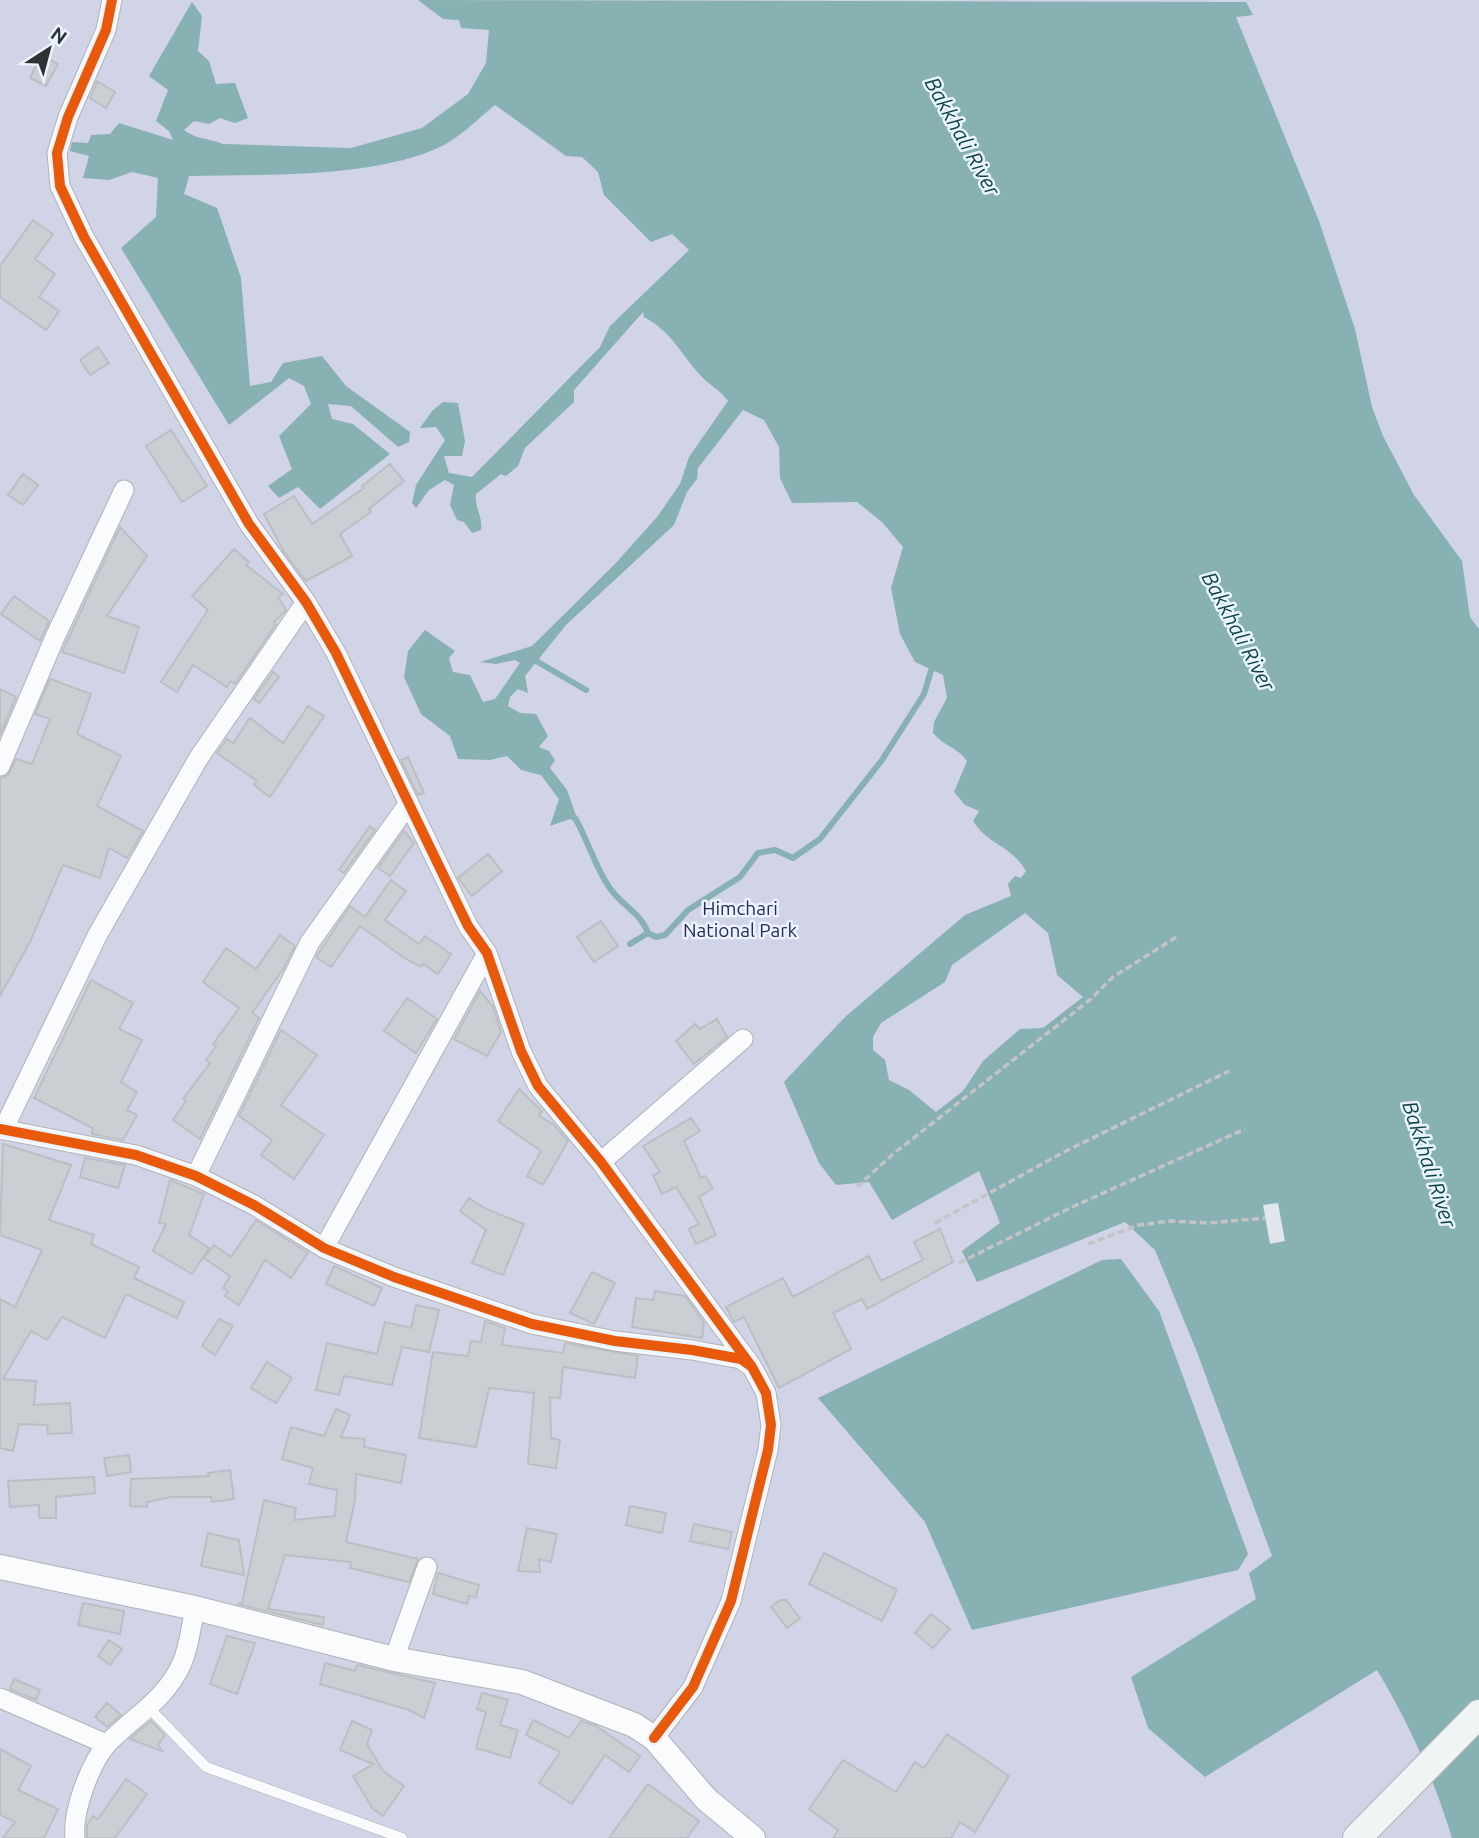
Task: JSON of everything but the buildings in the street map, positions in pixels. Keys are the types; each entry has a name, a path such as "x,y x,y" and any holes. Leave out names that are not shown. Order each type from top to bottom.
{"main road":[{"path":"1357,1838 1479,1714"}],"street":[{"path":"112,0 106,30 68,117 57,153 60,186 84,237 242,512 306,602 336,653 468,926 487,953 521,1051 538,1086 601,1162 752,1367 766,1393 771,1425 768,1450 731,1601 693,1687 654,1738"},
{"path":"0,766 55,637 124,490"},
{"path":"306,602 198,759 97,934 2,1129 136,1155 195,1176 254,1205 324,1248 394,1277 532,1324 615,1341 723,1354 741,1359 752,1367"},
{"path":"195,1176 310,942 409,803"},
{"path":"324,1248 487,953"},
{"path":"601,1162 743,1039"},
{"path":"0,1567 195,1608 394,1659 522,1682 634,1725 654,1738 706,1799 753,1838"},
{"path":"394,1659 428,1567"},
{"path":"75,1838 73,1824 81,1794 106,1745 149,1708 181,1666 195,1608"},
{"path":"0,1698 106,1745"}],"lane":[{"path":"149,1708 206,1767 402,1838"}],"path":[{"path":"857,1187 892,1154 1091,999 1113,977 1178,936"},
{"path":"935,1223 1062,1153 1229,1071"},
{"path":"959,1263 1070,1208 1245,1129"},
{"path":"1088,1244 1139,1225 1170,1221 1208,1223 1265,1217"}],"green space":[{"name":"Himchari National Park","path":"0,0 1479,0 1479,1838 0,1838"}],"water":[{"name":"Bakkhali River","path":"418,0 1246,2 1253,15 1236,17 1319,221 1355,329 1372,407 1383,436 1414,495 1462,561 1470,617 1479,629 1479,1838 1452,1838 1420,1752 1377,1670 1205,1777 1148,1728 1131,1677 1256,1599 1249,1573 1272,1556 1197,1352 1155,1250 1125,1222 977,1282 962,1251 1000,1223 979,1171 892,1220 869,1182 836,1185 819,1163 784,1082 845,1017 965,915 1011,896 1008,884 1015,876 1021,878 1026,871 1013,855 979,829 973,821 979,811 965,805 954,792 967,761 933,733 934,722 947,698 943,675 915,662 900,634 891,588 903,547 882,522 857,502 792,503 780,478 779,447 764,420 743,410 698,468 697,479 687,492 674,525 566,625 525,676 528,693 518,689 510,697 508,706 520,713 536,714 548,736 539,747 549,751 555,760 550,768 567,790 579,824 570,819 550,826 559,799 541,775 521,770 507,756 490,760 458,759 450,736 421,714 404,677 408,651 425,630 455,651 449,658 453,672 470,675 483,702 495,699 520,663 515,660 496,664 480,662 532,646 614,565 657,517 680,484 689,457 728,401 703,378 670,337 644,317 643,312 574,390 574,402 525,448 518,466 506,476 501,474 476,494 481,530 472,533 464,522 457,520 450,505 454,485 445,480 429,490 416,508 412,503 416,485 445,440 436,427 420,428 432,411 443,402 458,403 465,441 462,456 444,456 449,473 472,477 600,347 610,326 689,250 672,234 651,242 604,195 598,172 582,157 566,156 495,105 444,145 386,164 319,172 189,176 184,194 217,208 241,278 250,386 271,382 283,363 322,356 346,386 410,432 409,442 398,447 351,406 328,404 332,419 353,424 390,454 320,509 298,487 279,498 268,486 292,469 279,436 311,404 304,386 289,378 229,425 121,248 156,217 158,178 132,172 109,180 83,178 89,156 70,151 72,142 88,143 91,135 110,134 119,123 173,140 169,131 156,121 168,90 149,76 192,2 202,16 198,51 209,61 216,84 235,83 248,118 235,123 220,118 209,124 194,121 184,130 194,136 223,144 351,148 422,128 468,94 486,63 489,30 461,28 459,20 443,19","holes":["1025,913 1048,933 1057,975 1083,997 1043,1028 1020,1029 983,1061 963,1091 936,1112 909,1090 889,1080 885,1060 873,1050 873,1037 881,1023 945,982 952,965"]},
{"path":"1121,1259 1159,1311 1248,1554 1238,1570 972,1630 925,1522 818,1398 1102,1260"}],"pier":[{"path":"1278,1203 1285,1241 1270,1244 1263,1205"}],"waterway":[{"path":"531,658 586,690"},
{"path":"575,818 609,887 641,920 648,933 656,937 665,935 688,910 740,877 758,853 775,850 793,858 820,839 882,760 924,694 933,664"},
{"path":"630,944 648,933"}],"cycle path":[{"path":"112,0 106,30 68,117 57,153 60,186 84,237 249,524 306,602 336,653 468,926 487,953 521,1051 538,1086 601,1162 752,1367"},
{"path":"0,1129 136,1155 196,1176 254,1205 324,1248 394,1277 532,1324 615,1341 741,1359 752,1367 766,1393 771,1425 768,1450 731,1601 693,1687 654,1738"}]}
